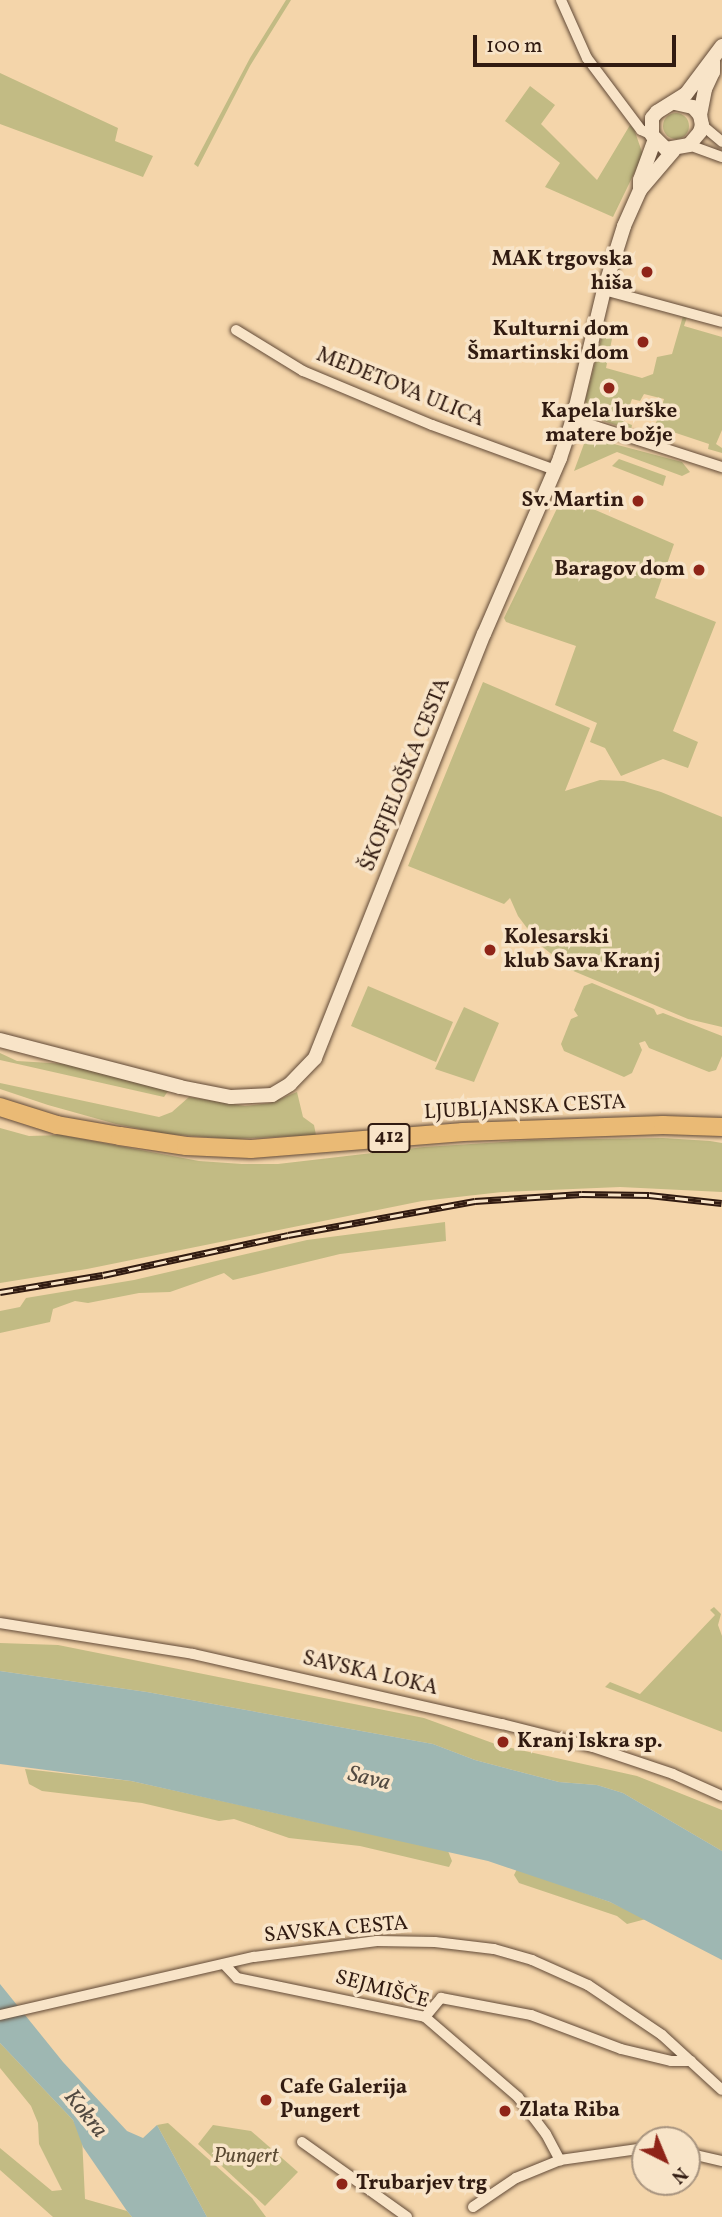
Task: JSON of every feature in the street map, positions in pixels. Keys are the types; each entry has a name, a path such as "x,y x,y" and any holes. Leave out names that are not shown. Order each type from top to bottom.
{"main road":[{"name":"LJUBLJANSKA CESTA","path":"0,1107 57,1125 120,1136 186,1146 251,1149 463,1132 641,1125 722,1127"}],"street":[{"path":"561,0 587,58 641,130 666,149 682,147 722,157"},
{"path":"675,103 719,52"},
{"path":"682,147 700,132 705,89 719,52"},
{"path":"653,137 652,118 666,106 686,102 722,142"},
{"name":"ŠKOFJELOŠKA CESTA","path":"640,190 640,180 653,137"},
{"name":"ŠKOFJELOŠKA CESTA","path":"0,1040 180,1087 231,1097 272,1094 304,1072 315,1058 484,634 555,470 573,419 604,290 624,226 640,190 682,147"},
{"path":"604,290 722,322"},
{"name":"MEDETOVA ULICA","path":"236,330 303,371 432,425 555,470"},
{"path":"573,419 722,467"},
{"name":"SAVSKA LOKA","path":"0,1623 193,1654 502,1724 605,1751 673,1774 722,1796"},
{"name":"SAVSKA CESTA","path":"0,2015 254,1957 377,1941 435,1942 494,1949 532,1960 588,1985 662,2035 722,2090"},
{"name":"SEJMIŠČE","path":"224,1964 237,1978 425,2017 518,2097 546,2134 560,2160"},
{"path":"425,2017 441,1998 531,2015 621,2049 671,2061 691,2061"},
{"path":"302,2141 407,2217"},
{"path":"473,2207 516,2178 560,2160 631,2150"},
{"path":"701,2156 722,2161"}],"green space":[{"path":"286,0 291,0 250,66 198,167 194,164 250,58"},
{"path":"0,73 118,128 115,141 153,156 143,177 0,124"},
{"path":"530,86 555,105 541,124 597,180 630,125 634,129 643,155 613,217 545,187 560,163 505,121"},
{"path":"676,113 685,117 689,126 685,135 676,139 667,135 663,126 667,117"},
{"path":"683,316 687,317 684,326 722,337 722,430 716,444 722,448 722,453 708,449 709,444 655,426 664,399 644,394 640,401 632,399 624,422 632,425 631,430 597,419 585,401 603,332 613,334 606,368 642,378 653,374 657,357 672,354"},
{"path":"588,433 595,439 682,462 690,472 682,476 617,452 574,471"},
{"path":"619,459 666,476 663,486 612,466"},
{"path":"563,496 674,544 655,598 716,622 673,731 698,742 688,768 663,759 621,776 605,748 590,742 597,723 555,705 576,646 506,622 504,618"},
{"path":"483,682 590,728 565,791 600,780 624,781 661,792 722,817 722,1027 688,1019 571,970 539,944 518,916 510,898 504,904 408,866"},
{"path":"592,983 654,1009 657,1015 663,1013 722,1036 722,1056 716,1070 709,1072 649,1048 645,1041 639,1043 642,1050 632,1073 624,1077 564,1051 561,1044 571,1019 578,1016 574,1010 584,986"},
{"path":"368,986 453,1022 436,1062 351,1026"},
{"path":"464,1007 499,1023 474,1082 435,1069"},
{"path":"0,1053 17,1061 67,1064 168,1091 164,1097 0,1060"},
{"path":"0,1083 159,1117 172,1112 189,1097 245,1106 270,1103 297,1092 303,1117 314,1125 316,1135 232,1139 166,1134 116,1124 48,1105 0,1089"},
{"path":"0,1128 29,1136 61,1135 199,1161 242,1164 278,1164 424,1147 532,1140 663,1138 710,1141 722,1143 722,1192 620,1187 502,1192 422,1201 87,1269 0,1283"},
{"path":"445,1222 446,1241 340,1254 233,1280 224,1273 170,1292 139,1293 88,1303 75,1301 53,1309 50,1322 0,1333 0,1311 20,1307 26,1298 134,1280 307,1240"},
{"path":"714,1607 721,1614 718,1625 722,1636 722,1732 605,1687 610,1682 640,1694 715,1615 710,1610"},
{"path":"0,1643 58,1645 424,1718 498,1745 637,1776 722,1810 722,1851 623,1793 597,1785 559,1782 475,1760 433,1744 147,1692 0,1671"},
{"path":"25,1769 131,1781 448,1851 452,1861 449,1867 360,1846 289,1838 234,1819 219,1821 142,1803 42,1791 29,1784"},
{"path":"517,1869 610,1902 646,1919 627,1924 617,1916 519,1883 514,1875"},
{"path":"0,2043 73,2120 82,2137 85,2199 127,2211 132,2217 53,2217 0,2170 0,2148 52,2191 62,2190 39,2144 38,2123 31,2106 0,2068"},
{"path":"168,2123 252,2198 266,2217 207,2217 157,2125"},
{"name":"Pungert","path":"213,2125 251,2131 298,2172 265,2206 198,2144"}],"water":[{"name":"Sava","path":"0,1671 147,1692 433,1744 475,1760 559,1782 597,1785 623,1793 722,1851 722,1960 610,1902 488,1861 131,1781 0,1764"},
{"name":"Kokra","path":"0,1984 63,2062 127,2131 143,2138 157,2125 207,2217 132,2217 83,2147 73,2120 0,2043"}],"railway":[{"path":"0,1292 103,1275 288,1235 475,1201 582,1194 649,1195 722,1203"}],"place":[{"name":"MAK trgovska hiša","path":"647,272"},
{"name":"Kulturni dom Šmartinski dom","path":"643,342"},
{"name":"Kapela lurške matere božje","path":"609,388"},
{"name":"Sv. Martin","path":"638,501"},
{"name":"Baragov dom","path":"699,570"},
{"name":"Kolesarski klub Sava Kranj","path":"490,950"},
{"name":"Kranj Iskra sp.","path":"503,1742"},
{"name":"Cafe Galerija Pungert","path":"266,2100"},
{"name":"Zlata Riba","path":"505,2111"},
{"name":"Trubarjev trg","path":"342,2184"}]}
